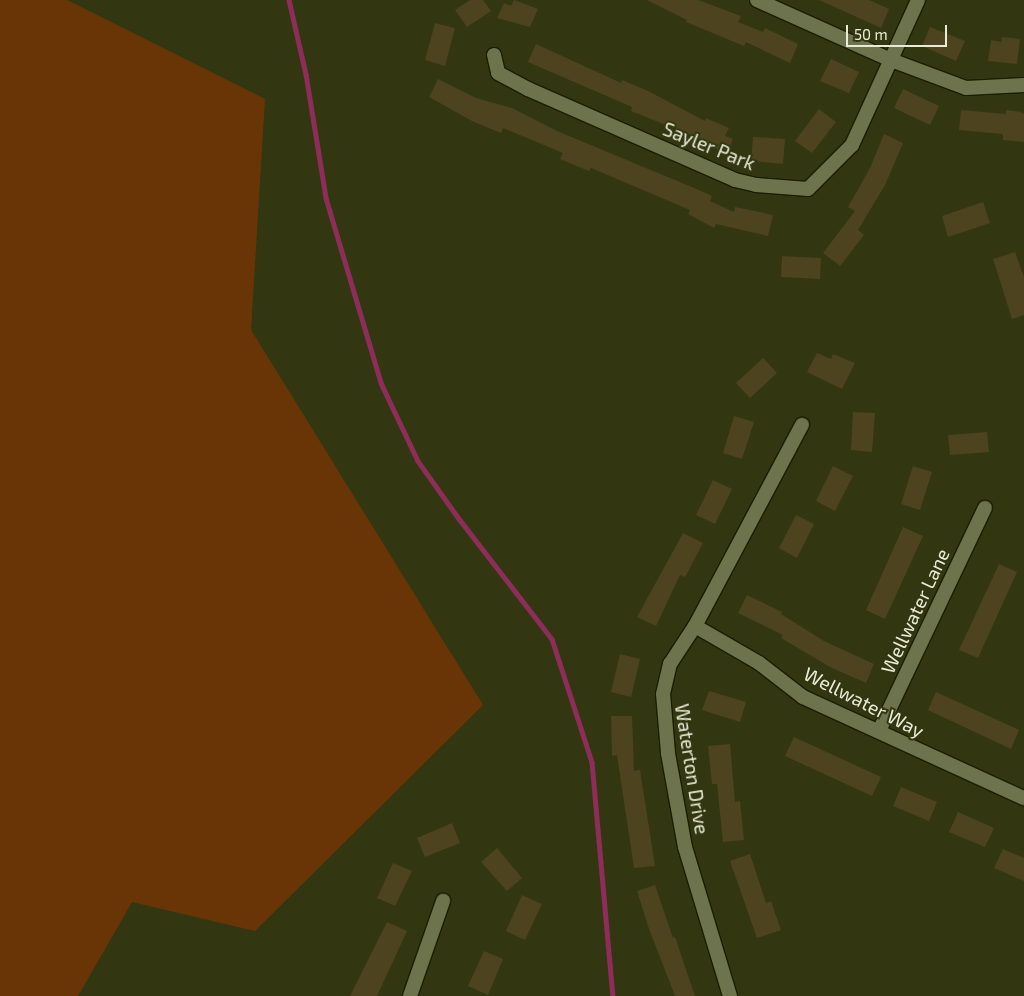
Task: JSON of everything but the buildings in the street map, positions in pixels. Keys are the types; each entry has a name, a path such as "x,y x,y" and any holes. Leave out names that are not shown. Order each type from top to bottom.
{"street":[{"path":"757,0 891,60 966,88 1024,85"},
{"name":"Sayler Park","path":"494,55 498,73 528,89 735,180 756,185 808,189 852,145 918,0"},
{"name":"Waterton Drive","path":"730,996 687,855 663,717 663,694 670,664 695,626 802,426"},
{"name":"Wellwater Lane","path":"879,731 985,508"},
{"name":"Wellwater Way","path":"695,626 759,663 803,697 1024,798"},
{"path":"410,996 443,901"}],"shaded area":[{"path":"0,0 67,0 265,99 251,330 483,705 255,931 132,902 78,996 0,996"}],"waterway":[{"path":"289,0 306,74 326,198 381,383 418,461 460,520 552,639 592,762 613,996"}]}
